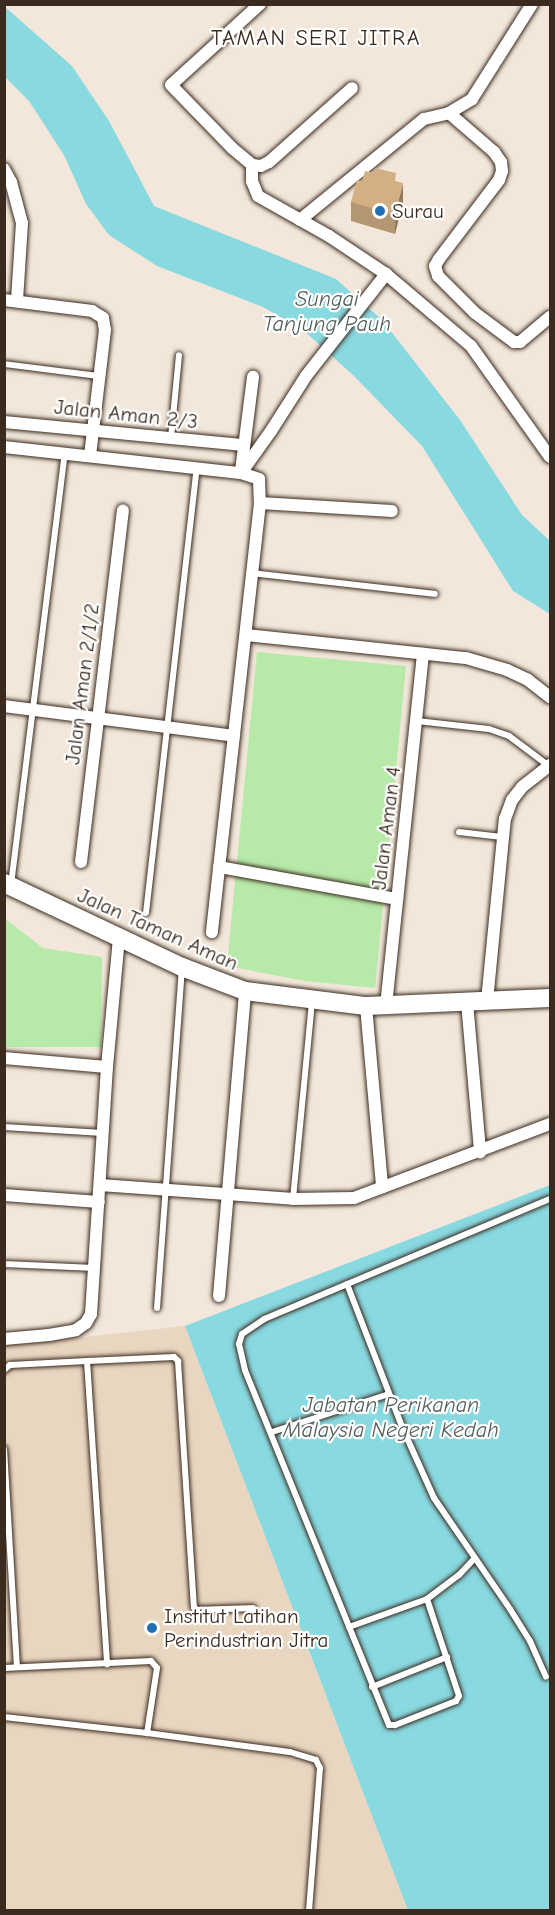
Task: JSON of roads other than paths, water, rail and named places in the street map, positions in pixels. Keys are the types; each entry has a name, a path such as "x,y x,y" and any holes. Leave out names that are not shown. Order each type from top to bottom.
{"street":[{"path":"260,4 171,85 197,114 252,165 261,166 268,162 352,88"},
{"path":"300,220 424,119 449,113 471,99 532,4"},
{"path":"449,113 494,152 501,162 502,171 499,180 438,259 435,266 438,276 475,313 514,342 520,342 550,317"},
{"path":"252,165 252,181 258,196 300,220 471,346 550,457"},
{"path":"4,169 14,190 22,223 11,300 98,313 103,318 105,330 90,456"},
{"path":"241,473 272,431 306,376 382,279"},
{"path":"241,473 253,377"},
{"name":"Jalan Aman 2/3","path":"4,422 244,446"},
{"path":"4,447 241,473 259,479 260,503 212,932"},
{"path":"260,503 392,511"},
{"name":"Jalan Aman 2/1/2","path":"81,862 123,511"},
{"path":"246,635 466,658 507,670 528,680 550,697"},
{"name":"Jalan Aman 4","path":"386,1006 423,654"},
{"path":"4,706 234,736"},
{"path":"487,1001 502,837 512,800 522,787 550,766"},
{"path":"219,867 397,899"},
{"name":"Jalan Taman Aman","path":"8,884 182,967 245,991 366,1006 550,998"},
{"path":"4,1339 76,1330 86,1323 92,1314 107,1067 119,938"},
{"path":"219,1296 245,991"},
{"path":"467,1002 480,1152"},
{"path":"366,1006 382,1187"},
{"path":"4,1058 107,1067"},
{"path":"100,1185 293,1199 354,1198 550,1124"},
{"path":"4,1196 99,1202"}],"lane":[{"path":"171,438 179,355"},
{"path":"4,364 100,376"},
{"path":"8,884 33,710 65,454"},
{"path":"146,913 197,468"},
{"path":"252,573 435,594"},
{"path":"417,721 489,729 508,736 550,766"},
{"path":"459,832 502,837"},
{"path":"157,1308 182,967"},
{"path":"293,1199 312,1000"},
{"path":"4,1127 104,1133"},
{"path":"427,1599 459,1692 456,1701 395,1725 386,1721 372,1687 272,1432 245,1370 239,1344 243,1334 264,1319 550,1198"},
{"path":"4,1264 95,1268"},
{"path":"346,1284 389,1394 434,1498 530,1641 546,1677"},
{"path":"4,1370 10,1365 174,1357 178,1360 194,1607 197,1610 254,1608"},
{"path":"87,1361 107,1664"},
{"path":"272,1432 389,1394"},
{"path":"4,1449 17,1667"},
{"path":"349,1627 427,1599 459,1575 475,1558"},
{"path":"372,1687 447,1657"},
{"path":"4,1668 151,1661 157,1668 147,1732"},
{"path":"4,1717 147,1732 290,1752 316,1760 320,1768 309,1911"}],"water":[{"name":"Sungai Tanjung Pauh","path":"4,6 72,66 109,121 154,206 336,279 382,320 460,420 522,515 550,541 550,614 513,591 422,446 354,376 302,329 263,307 157,266 109,235 86,204 64,155 29,101 5,77"},
{"name":"Jabatan Perikanan Malaysia Negeri Kedah","path":"550,1185 550,1910 408,1910 185,1326"}],"place":[{"name":"Surau","path":"380,211"},
{"name":"Institut Latihan Perindustrian Jitra","path":"152,1628"}],"district":[{"name":"TAMAN SERI JITRA","path":"316,39"}]}
